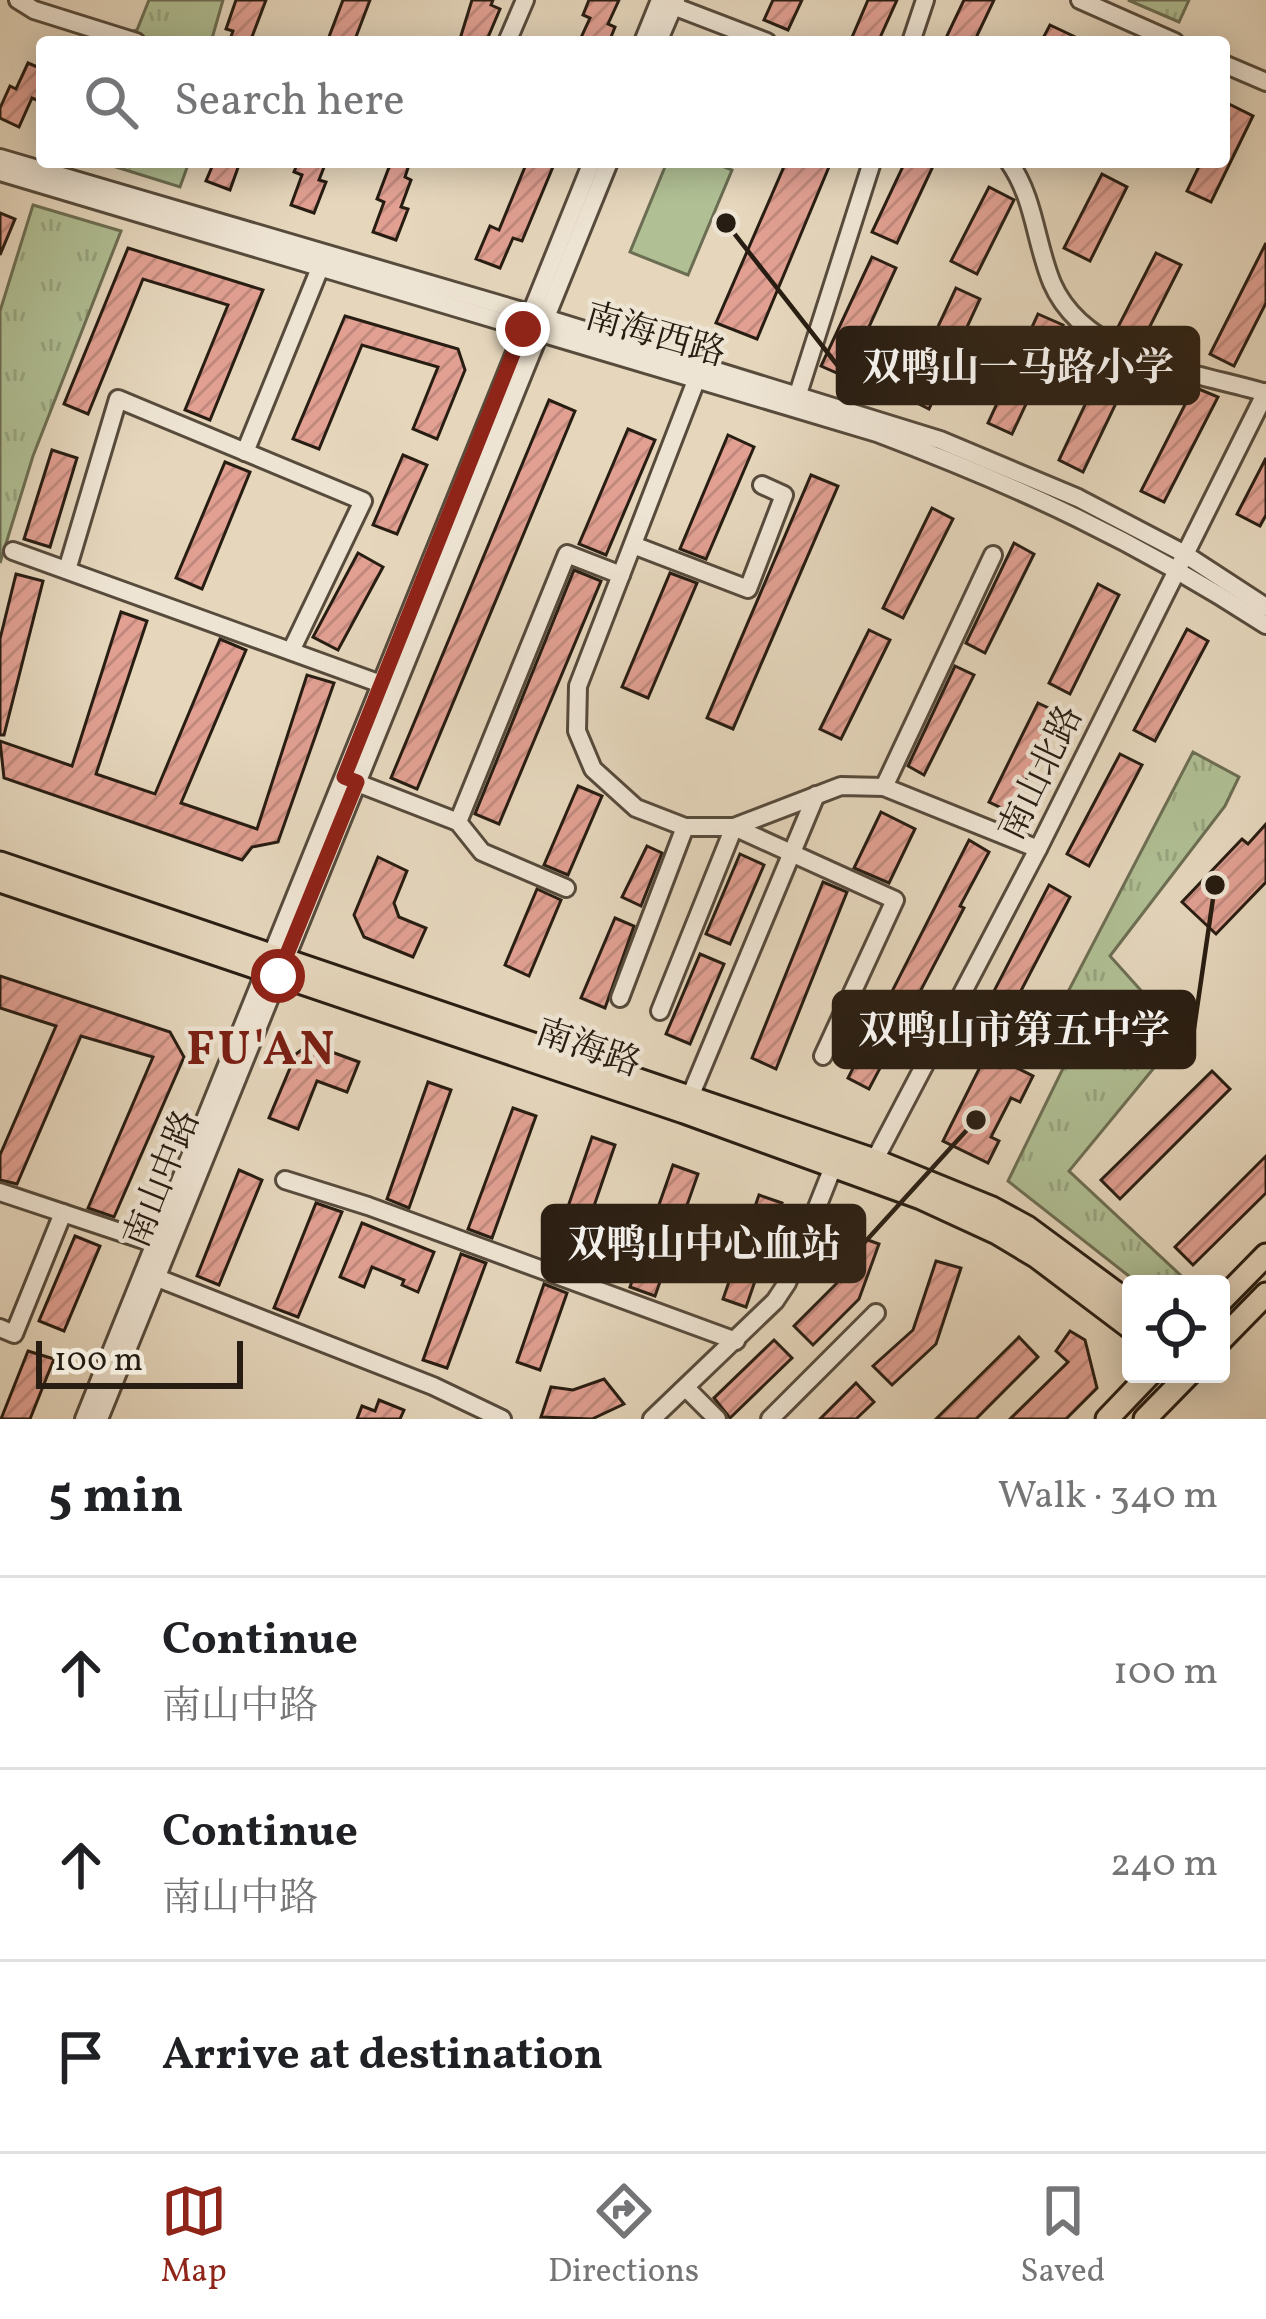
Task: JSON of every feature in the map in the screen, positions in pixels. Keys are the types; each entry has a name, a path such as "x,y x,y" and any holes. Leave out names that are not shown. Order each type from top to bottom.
{"main road":[{"name":"南海路","path":"0,863 274,965"},
{"name":"南海路","path":"0,881 274,965 992,1208 1028,1227 1122,1297"},
{"name":"南海路","path":"687,1104 833,1167 870,1169 1037,1257 1122,1321"},
{"path":"1230,1292 1266,1255"},
{"path":"1230,1331 1266,1294"},
{"path":"1107,1419 1141,1383"},
{"path":"1145,1419 1179,1383"}],"street":[{"path":"18,0 117,36"},
{"path":"68,21 76,0"},
{"path":"510,36 525,0"},
{"path":"913,36 926,0"},
{"path":"1080,0 1161,36"},
{"path":"647,36 667,2"},
{"path":"659,36 667,2"},
{"path":"667,2 752,36"},
{"path":"1230,67 1266,82"},
{"name":"南海西路","path":"0,158 699,372 877,433 986,474 1180,560 1266,625"},
{"name":"南山中路","path":"84,1419 153,1243 350,780 534,323 590,168"},
{"name":"南山中路","path":"350,780 381,684 534,323 606,168"},
{"path":"798,394 870,168"},
{"path":"1012,168 1032,205 1050,279 1069,312 1138,356 1266,393"},
{"name":"南海西路","path":"0,172 320,268 534,323"},
{"path":"245,452 320,268"},
{"path":"699,372 578,686 577,731 593,769 636,808 685,827 734,826 841,786 884,787 1039,849"},
{"name":"南海西路","path":"699,372 798,394 1001,464 1078,498 1266,607"},
{"name":"南山北路","path":"870,1169 1039,849 1266,393"},
{"path":"67,570 118,399 363,501 291,651"},
{"path":"633,545 748,589 784,495 762,485"},
{"path":"14,551 381,684"},
{"path":"458,822 567,554 621,575"},
{"path":"884,787 993,555"},
{"path":"350,780 458,822 482,853 566,888"},
{"path":"687,1104 816,795"},
{"path":"734,826 895,900 823,1057"},
{"path":"660,1011 734,826"},
{"path":"620,998 685,827"},
{"name":"南山中路","path":"99,1419 274,965"},
{"path":"652,1419 760,1319 787,1283 833,1167"},
{"path":"285,1180 736,1341"},
{"path":"0,1192 153,1243"},
{"path":"0,1328 14,1334 63,1213"},
{"path":"154,1277 433,1386 502,1419"},
{"path":"770,1419 876,1313"},
{"path":"686,1388 716,1419"}],"green space":[{"path":"149,0 223,0 213,36 116,36 137,30"},
{"path":"1128,0 1189,0 1179,22"},
{"path":"119,168 187,168 180,187"},
{"path":"665,168 732,170 688,275 630,252"},
{"path":"33,205 121,231 33,456 0,563 0,311"},
{"path":"1193,752 1239,777 1225,806 1110,956 1181,1035 1069,1171 1180,1275 1128,1275 1008,1181 1072,1050 1046,1034"}],"building":[{"path":"236,0 266,0 252,36 231,36 233,31 226,29"},
{"path":"343,0 370,0 356,36 329,36"},
{"path":"472,0 493,0 491,5 500,9 489,36 461,36"},
{"path":"589,0 619,0 608,24 615,27 611,36 582,36 590,18 583,15"},
{"path":"773,0 802,0 788,30 764,20"},
{"path":"868,0 897,0 881,36 853,36"},
{"path":"964,0 994,0 977,36 947,36"},
{"path":"1050,25 1073,36 1044,36"},
{"path":"28,63 36,66 36,100 32,98 19,127 0,118 10,86 16,89"},
{"path":"1230,104 1253,116 1230,163"},
{"path":"211,168 238,168 230,190 206,181"},
{"path":"296,168 324,168 319,180 326,182 314,213 291,205 302,175 294,172"},
{"path":"389,168 408,168 405,177 411,180 401,207 408,209 396,240 373,232 384,202 377,199"},
{"path":"525,168 552,168 522,241 513,238 500,268 476,259 490,226 499,230"},
{"path":"783,168 828,168 757,339 716,323"},
{"path":"902,168 932,168 897,243 872,232"},
{"path":"1198,168 1228,168 1211,202 1187,191"},
{"path":"1102,174 1127,187 1090,261 1064,248"},
{"path":"989,187 1014,200 977,274 951,261"},
{"path":"0,213 15,219 0,255"},
{"path":"1266,243 1266,303 1234,366 1210,354"},
{"path":"128,248 263,290 210,420 185,410 228,305 143,279 88,414 64,404"},
{"path":"1156,253 1181,265 1143,340 1118,327"},
{"path":"872,257 896,268 846,377 821,366"},
{"path":"956,288 980,299 929,409 905,397"},
{"path":"1038,314 1063,325 1012,434 988,423"},
{"path":"345,316 458,349 465,370 437,439 413,429 438,367 362,345 319,449 293,439"},
{"path":"1107,358 1132,370 1083,472 1059,460"},
{"path":"1194,387 1218,397 1164,502 1141,491"},
{"path":"549,400 575,411 417,789 391,778"},
{"path":"628,429 655,440 606,555 579,544"},
{"path":"728,435 754,447 706,559 680,549"},
{"path":"52,450 77,458 50,547 24,539"},
{"path":"403,455 427,465 397,534 373,525"},
{"path":"1266,458 1266,515 1260,526 1237,514"},
{"path":"225,462 250,472 202,589 176,578"},
{"path":"811,475 838,486 733,729 707,718"},
{"path":"932,508 953,519 903,618 883,608"},
{"path":"1014,543 1034,554 985,653 966,643"},
{"path":"358,553 383,567 338,650 313,637"},
{"path":"574,570 601,581 499,824 475,814"},
{"path":"670,573 697,583 648,698 622,687"},
{"path":"16,574 43,581 4,735 0,735 0,639"},
{"path":"1098,584 1119,595 1070,694 1049,683"},
{"path":"121,612 147,621 96,774 155,794 220,639 246,650 181,803 257,829 307,675 334,683 278,842 252,847 242,860 4,778 0,741 72,766"},
{"path":"1187,629 1208,641 1155,741 1134,730"},
{"path":"869,630 890,640 841,739 820,729"},
{"path":"955,666 974,675 924,775 908,766"},
{"path":"1038,703 1059,713 1010,812 989,802"},
{"path":"1120,754 1142,765 1089,866 1067,854"},
{"path":"578,786 602,796 568,875 544,865"},
{"path":"881,812 915,829 889,883 854,868"},
{"path":"1266,824 1266,882 1216,934 1182,902 1242,839 1248,844"},
{"path":"969,840 989,852 869,1089 848,1078"},
{"path":"647,846 662,853 641,906 622,897"},
{"path":"740,854 764,865 730,944 706,934"},
{"path":"378,857 407,871 394,903 399,917 426,928 413,957 364,937 354,915"},
{"path":"823,882 847,892 776,1069 752,1058"},
{"path":"1049,885 1070,897 1014,1004 993,993"},
{"path":"537,889 561,900 529,976 505,965"},
{"path":"615,918 634,926 605,1008 581,998"},
{"path":"700,954 724,964 690,1044 666,1034"},
{"path":"0,976 170,1032 184,1057 114,1217 88,1208 153,1057 81,1036 17,1184 0,1180 0,1155 56,1026 0,1008"},
{"path":"310,1044 359,1062 347,1092 317,1081 298,1129 269,1118 296,1054"},
{"path":"987,1053 1033,1076 1020,1102 1011,1098 991,1137 999,1141 988,1163 943,1141"},
{"path":"1212,1071 1230,1089 1120,1199 1101,1180"},
{"path":"428,1082 451,1090 409,1208 387,1199"},
{"path":"513,1108 536,1116 492,1238 468,1229"},
{"path":"592,1137 615,1145 573,1267 550,1259"},
{"path":"1266,1156 1266,1193 1193,1265 1175,1247"},
{"path":"673,1165 698,1174 655,1296 630,1287"},
{"path":"239,1170 262,1180 219,1285 197,1276"},
{"path":"759,1195 782,1203 746,1307 723,1299"},
{"path":"316,1203 342,1212 298,1317 274,1308"},
{"path":"362,1223 434,1252 418,1292 402,1285 404,1280 372,1267 364,1287 340,1277"},
{"path":"854,1235 879,1244 859,1299 813,1345 794,1326 837,1283"},
{"path":"75,1236 100,1246 64,1331 39,1321"},
{"path":"461,1254 486,1263 447,1368 423,1360"},
{"path":"936,1261 961,1268 936,1344 892,1385 873,1366 913,1330"},
{"path":"544,1284 567,1293 540,1370 517,1362"},
{"path":"1070,1331 1085,1340 1097,1388 1066,1419 1010,1419 1068,1362 1056,1351"},
{"path":"1019,1337 1038,1357 976,1419 936,1419"},
{"path":"774,1340 792,1358 730,1418 714,1398"},
{"path":"28,1351 54,1359 30,1419 1,1419"},
{"path":"604,1379 624,1404 592,1419 541,1417 551,1387 573,1390"},
{"path":"856,1383 874,1402 856,1419 820,1419"},
{"path":"379,1400 404,1410 400,1419 357,1419 362,1406 375,1411"}],"place":[{"name":"双鸭山一马路小学","path":"726,223"},
{"name":"双鸭山市第五中学","path":"1215,885"},
{"name":"双鸭山中心血站","path":"976,1120"}],"district":[{"name":"FU'AN","path":"262,1047"}],"route":[{"path":"278,976 357,782 344,777 523,329"}]}
